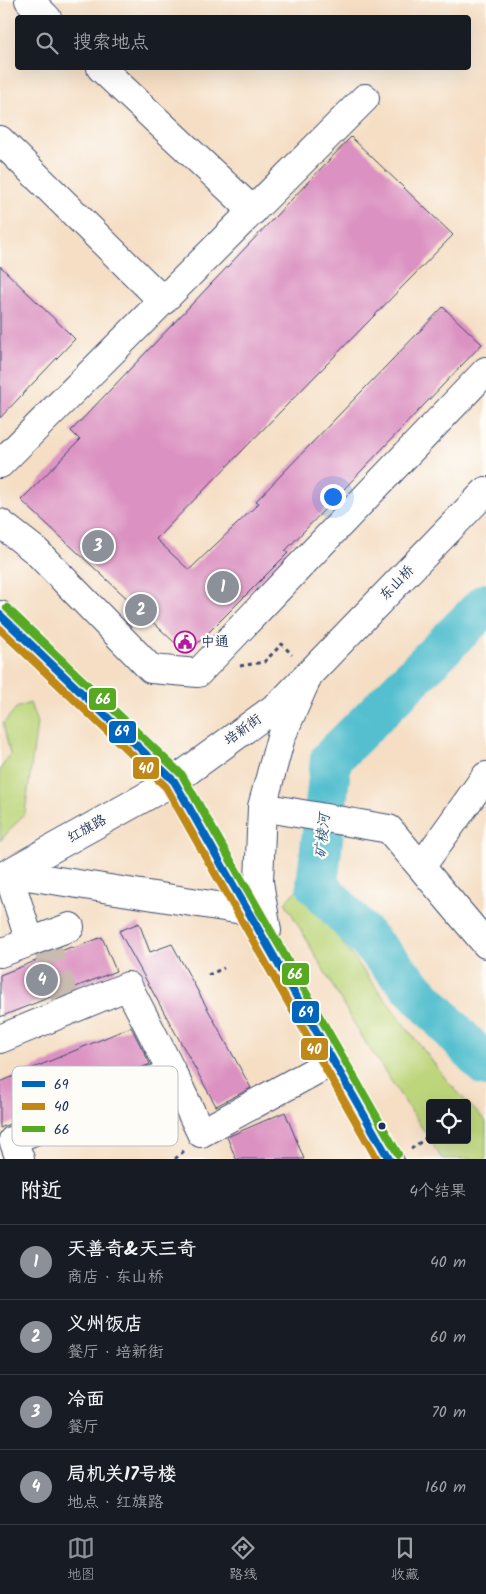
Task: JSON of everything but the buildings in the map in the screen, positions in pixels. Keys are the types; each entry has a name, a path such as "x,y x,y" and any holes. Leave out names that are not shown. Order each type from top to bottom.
{"street":[{"path":"29,0 44,15"},
{"path":"102,70 253,211"},
{"path":"0,464 365,98"},
{"path":"0,140 163,301"},
{"path":"0,523 36,551 151,669 198,673 486,371"},
{"name":"东山桥","path":"300,665 486,491"},
{"path":"0,615 174,781 333,1060 398,1156"},
{"path":"272,952 260,882 274,809 281,737 300,665"},
{"name":"培新街","path":"174,781 281,703 300,665"},
{"path":"420,867 486,776"},
{"name":"红旗路","path":"4,876 174,781"},
{"path":"274,809 389,829 486,944"},
{"path":"30,942 4,876 249,911"},
{"path":"0,953 70,927"},
{"path":"0,1039 128,986 169,1066"},
{"path":"178,1085 201,1133 333,1060"}],"path":[{"path":"264,662 282,644 300,665"},
{"path":"208,975 224,968"},
{"path":"398,1156 426,1137"}],"green space":[{"path":"30,703 37,723 25,813 0,841 0,770 10,754 3,724 16,708"},
{"path":"300,886 448,1082 464,1099 426,1099 426,1134 360,1034 285,902"},
{"path":"471,1106 486,1122 486,1159 442,1159 433,1144 471,1144"}],"waterway":[{"name":"矿棱河","path":"486,604 331,759 317,885 486,1066"}],"tunnel":[{"path":"43,937 70,1011"}],"transit line":[{"name":"66","path":"7,608 182,775 398,1154"},
{"name":"69","path":"0,615 174,781 389,1159"},
{"name":"40","path":"0,629 166,787 377,1159"}],"place":[{"name":"冷面","path":"98,546"},
{"name":"天善奇&天三奇","path":"223,587"},
{"name":"义州饭店","path":"141,610"},
{"name":"中通","path":"185,642"},
{"name":"局机关17号楼","path":"42,980"}]}
